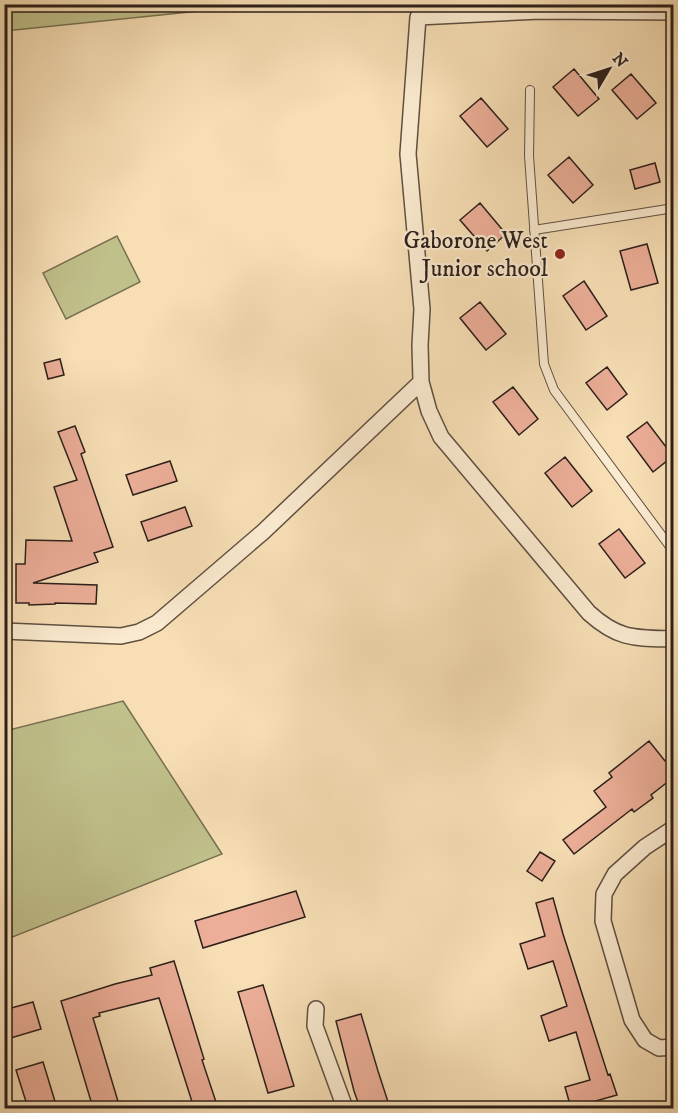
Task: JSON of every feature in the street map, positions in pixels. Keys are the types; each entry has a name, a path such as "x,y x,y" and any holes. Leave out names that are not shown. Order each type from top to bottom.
{"street":[{"path":"674,12 540,8 417,11 408,154 422,309 421,382 429,411 441,437 589,613 613,632 629,637 674,639"},
{"path":"4,631 121,636 139,632 157,623 263,532 421,382"},
{"path":"674,828 645,847 615,874 604,894 603,921 632,1020 645,1040 658,1048 674,1047"},
{"path":"316,1010 315,1026 345,1108"}],"lane":[{"path":"530,90 529,156 544,364 554,390 674,552"},
{"path":"534,230 674,208"}],"green space":[{"path":"5,4 258,4 258,5 5,31"},
{"path":"117,236 140,282 66,319 43,273"},
{"path":"123,701 222,854 5,940 5,731"}],"building":[{"path":"574,69 599,99 578,116 553,87"},
{"path":"631,74 656,103 637,119 612,90"},
{"path":"481,98 508,129 487,147 460,116"},
{"path":"569,157 593,185 573,203 548,175"},
{"path":"655,163 660,182 635,189 630,170"},
{"path":"480,203 506,234 487,251 460,220"},
{"path":"647,244 658,283 631,290 620,251"},
{"path":"584,281 607,316 586,330 563,296"},
{"path":"480,302 506,334 486,350 460,318"},
{"path":"60,359 64,375 48,379 44,363"},
{"path":"607,367 627,394 607,410 586,383"},
{"path":"513,387 538,419 519,435 493,402"},
{"path":"647,422 673,456 653,472 627,437"},
{"path":"75,426 85,452 81,454 113,547 94,553 98,562 33,583 97,585 96,604 29,605 29,603 16,603 16,564 25,564 26,540 72,541 54,487 77,480 58,432"},
{"path":"565,457 592,491 572,507 545,473"},
{"path":"170,461 177,481 133,495 126,475"},
{"path":"185,507 192,526 148,541 141,522"},
{"path":"619,529 645,563 625,578 599,544"},
{"path":"649,741 665,761 674,754 674,777 651,795 653,798 634,812 632,809 574,854 563,840 606,807 594,791 612,777 609,773"},
{"path":"540,852 555,861 542,881 527,871"},
{"path":"296,891 305,917 203,948 195,921"},
{"path":"553,898 608,1075 610,1074 617,1095 571,1108 565,1087 590,1080 576,1032 549,1041 541,1016 567,1006 553,961 528,969 520,944 545,936 536,903"},
{"path":"174,961 218,1108 194,1108 159,998 99,1013 100,1016 93,1018 120,1108 93,1108 61,1001 152,975 150,968"},
{"path":"263,985 294,1086 268,1093 238,992"},
{"path":"33,1002 41,1029 4,1040 4,1010"},
{"path":"361,1014 390,1108 366,1108 364,1103 359,1105 354,1091 336,1021"},
{"path":"43,1062 57,1108 28,1108 16,1070"}],"place":[{"name":"Gaborone West Junior school","path":"560,254"}]}
